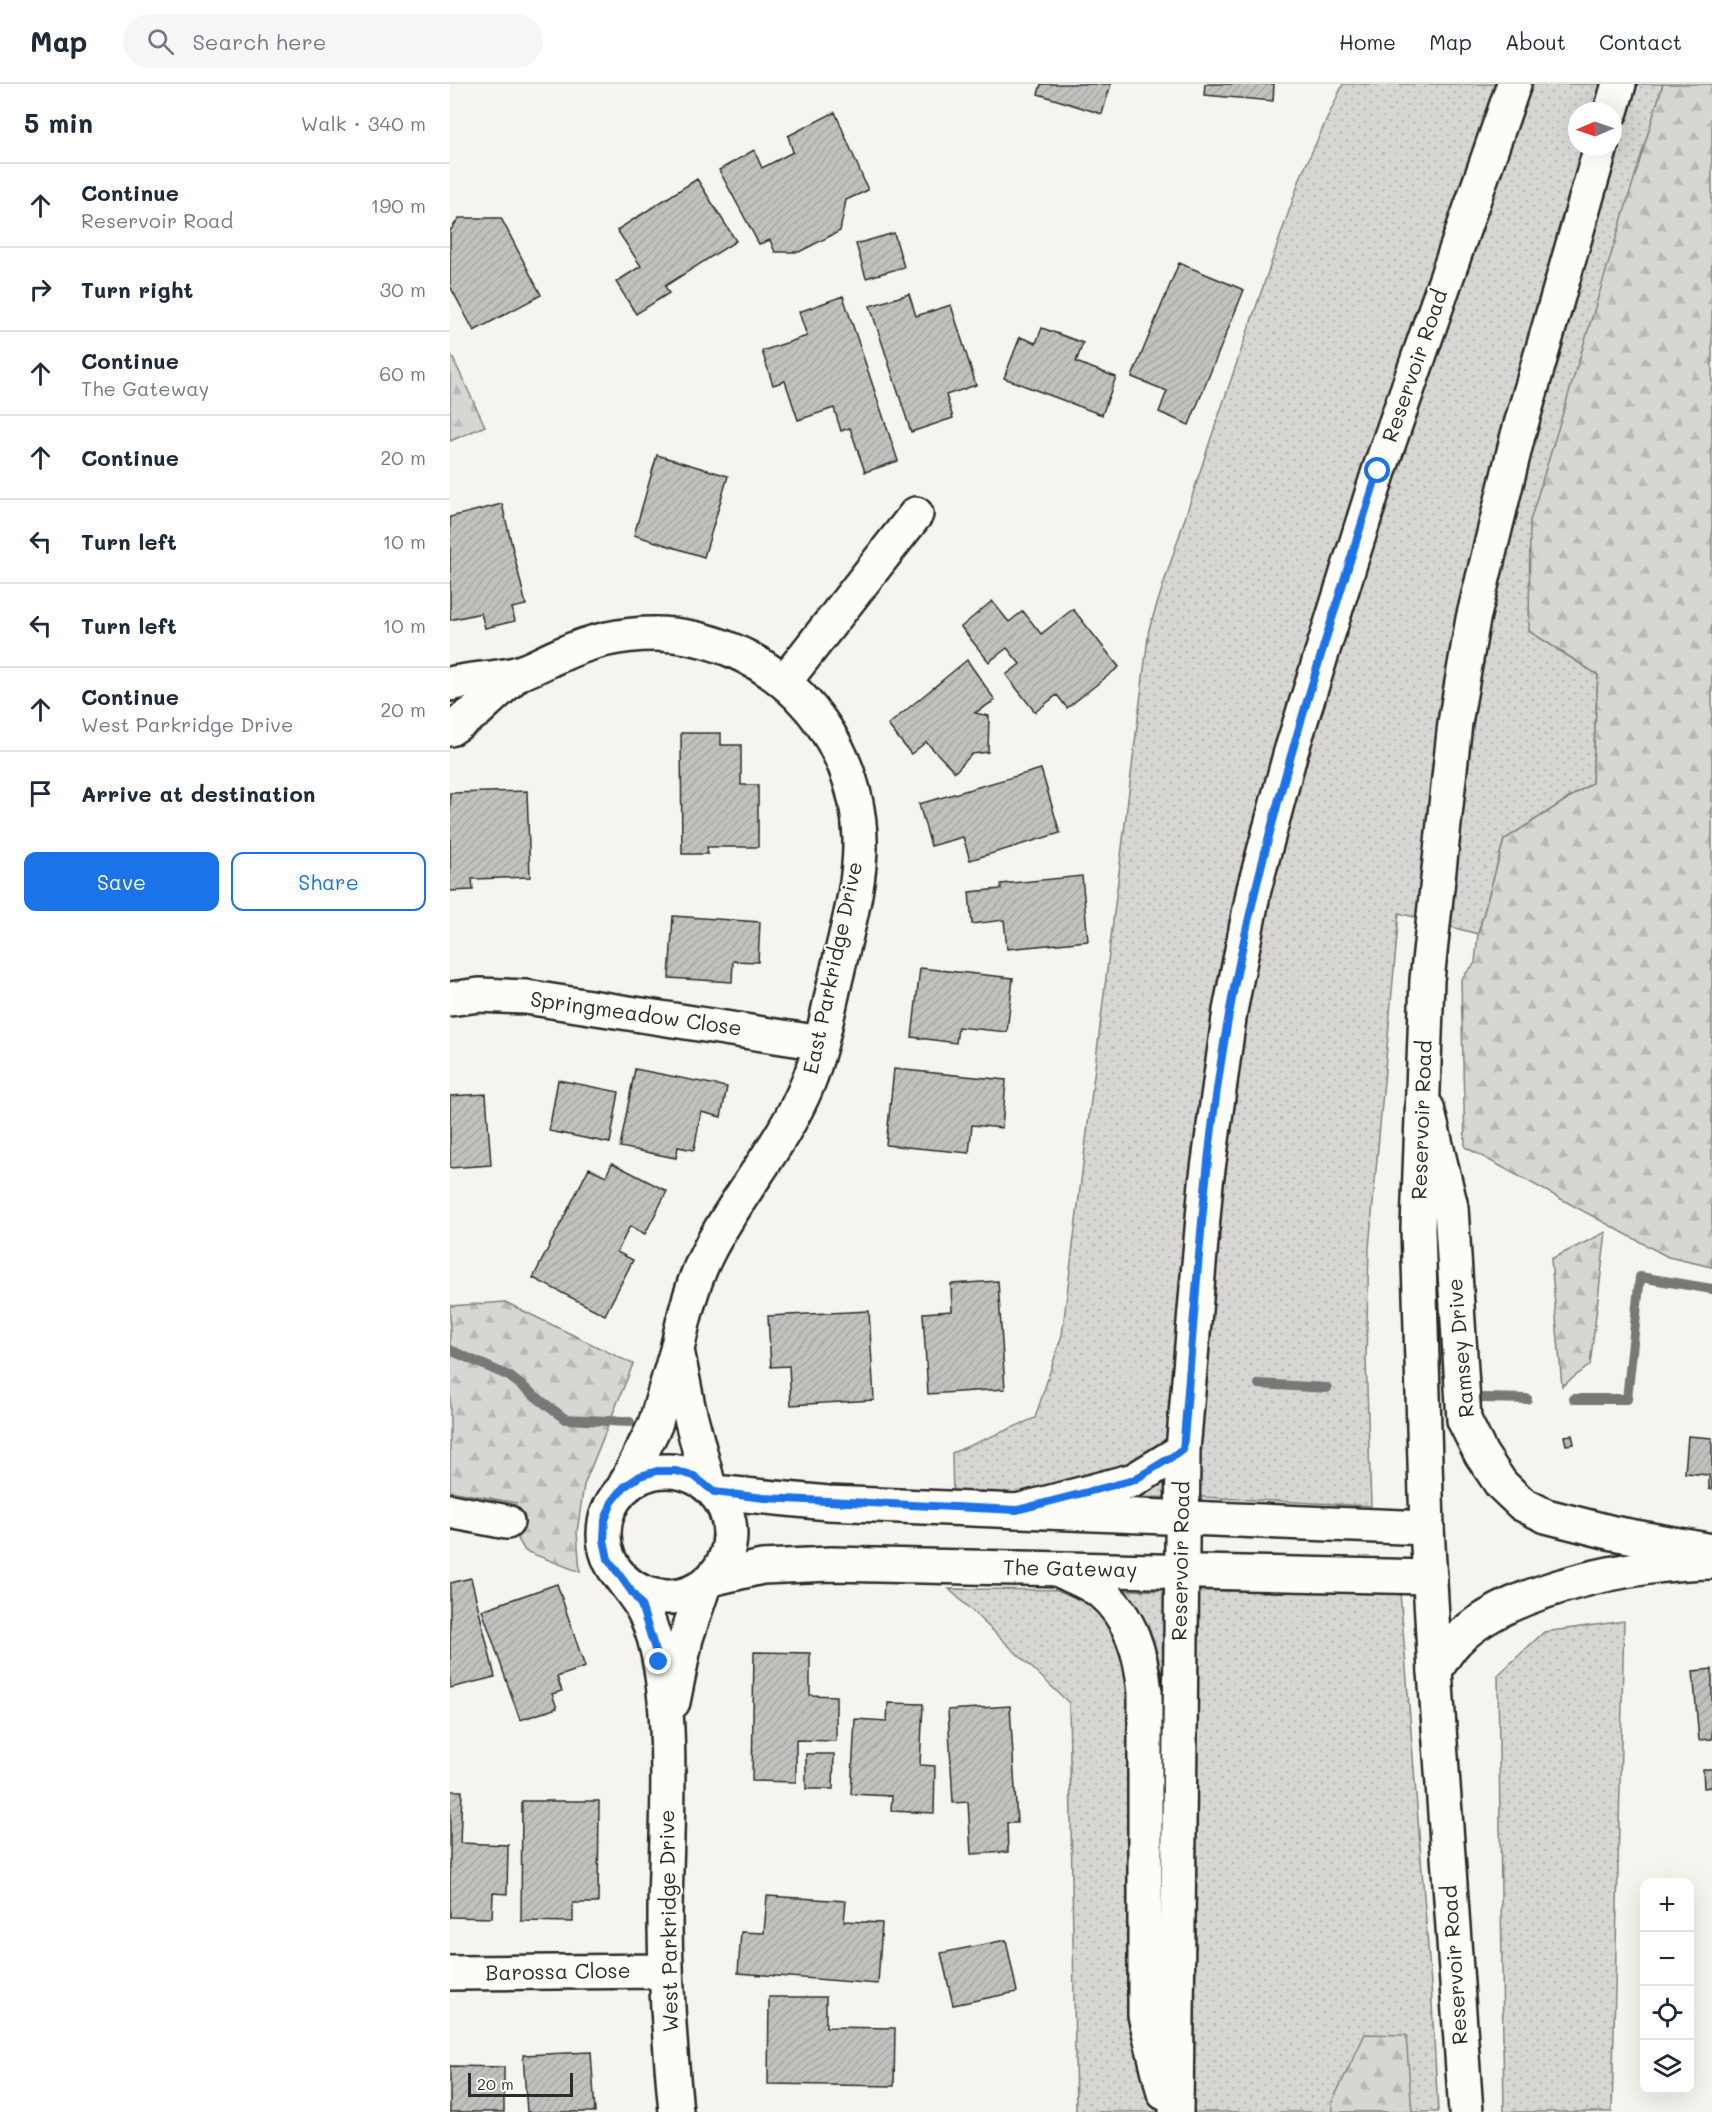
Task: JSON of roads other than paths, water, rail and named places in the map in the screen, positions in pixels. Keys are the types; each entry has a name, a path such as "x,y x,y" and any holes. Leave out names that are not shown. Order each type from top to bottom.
{"main road":[{"path":"1491,145 1504,84"},
{"name":"Reservoir Road","path":"1176,2112 1183,1450 1206,1183 1216,1097 1230,1011 1254,889 1290,755 1378,471 1514,84"},
{"path":"1614,102 1619,84"},
{"name":"Reservoir Road","path":"1466,2112 1434,1671 1427,1528 1418,1228 1427,980 1440,844 1455,723 1473,619 1518,435 1598,156"},
{"path":"785,681 916,514"},
{"name":"East Parkridge Drive","path":"450,684 517,674 578,647 617,635 655,634 694,637 730,647 760,663 785,681 823,726 844,762 856,802 860,839 857,882 821,1043 809,1082 788,1127 708,1251 694,1283 656,1425 624,1487"},
{"name":"East Parkridge Drive","path":"450,729 478,710 517,674"},
{"name":"Springmeadow Close","path":"450,999 479,995 526,997 821,1043"},
{"name":"Ramsey Drive","path":"1422,1089 1451,1208 1464,1420 1481,1454 1501,1484 1522,1504 1546,1516 1613,1533 1712,1551"},
{"name":"East Parkridge Drive","path":"677,1350 688,1406 711,1489"},
{"path":"1017,1510 1134,1480 1183,1450"},
{"path":"666,1471 694,1476 711,1489 724,1508 729,1526 729,1545 722,1564 708,1582 688,1594 669,1597 650,1596 632,1588 619,1575 608,1559 604,1540 605,1520 612,1502 624,1487 640,1476 666,1471"},
{"path":"711,1489 828,1503 1427,1528"},
{"path":"450,1511 507,1522"},
{"path":"1434,1671 1456,1641 1479,1622 1515,1601 1610,1573 1668,1563 1712,1562"},
{"name":"The Gateway","path":"708,1582 762,1567 831,1564 1430,1577"},
{"path":"1057,1569 1099,1591 1126,1621 1141,1655 1145,1692 1145,2015 1169,2112"},
{"name":"West Parkridge Drive","path":"619,1575 641,1605 651,1633 659,1662 667,1730 666,1971 675,2112"},
{"name":"West Parkridge Drive","path":"667,1730 686,1638 708,1582"},
{"name":"Barossa Close","path":"450,1973 666,1971"}],"waterway":[{"path":"1574,1399 1627,1399 1640,1277 1712,1289"},
{"path":"450,1350 509,1376 565,1419 630,1422"},
{"path":"1259,1384 1327,1388"},
{"path":"1484,1398 1527,1399"}]}
